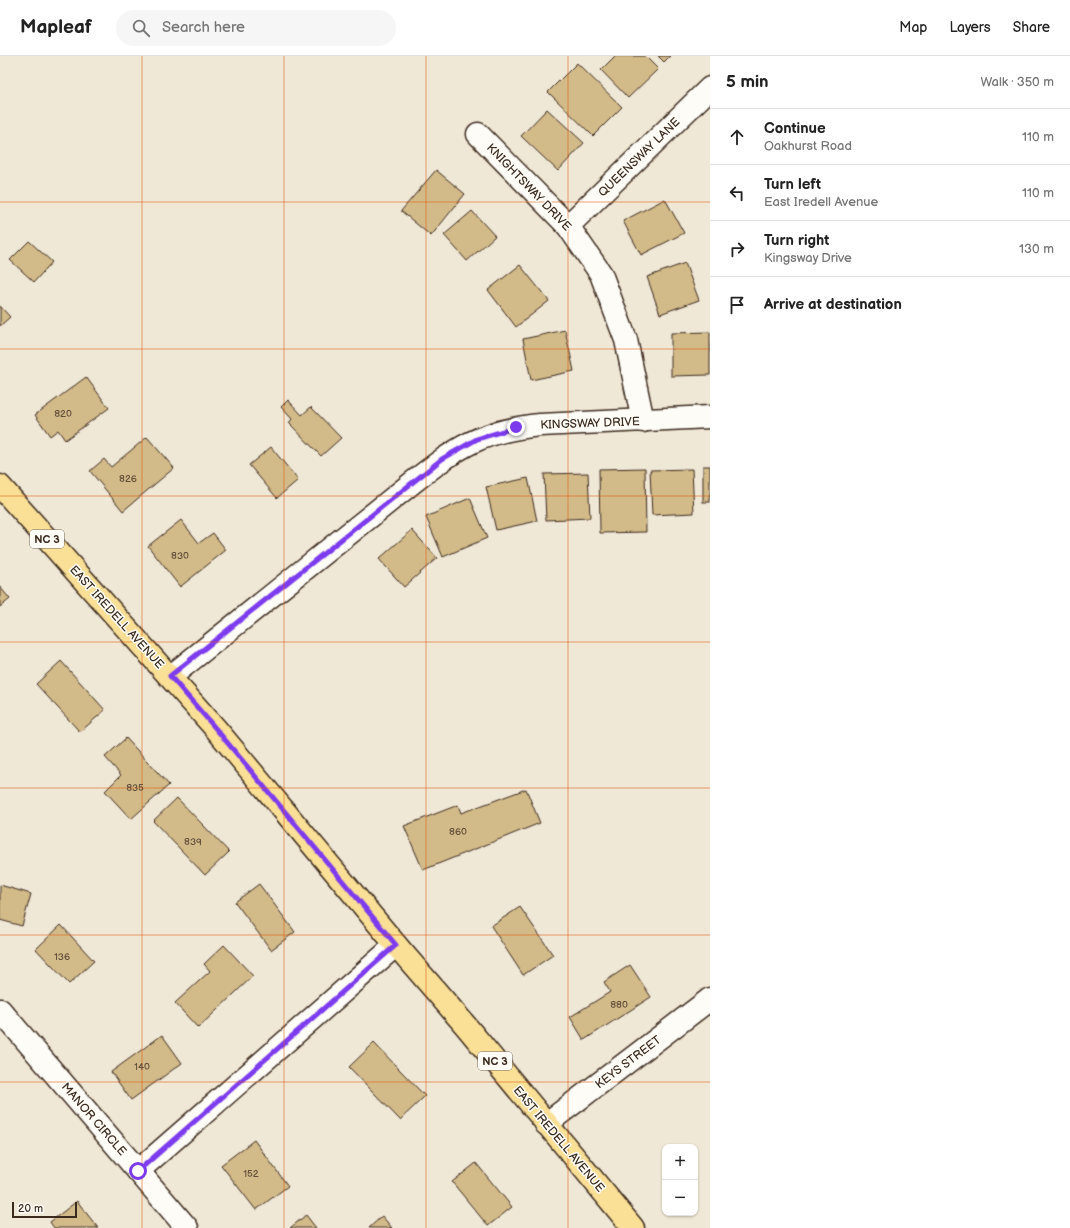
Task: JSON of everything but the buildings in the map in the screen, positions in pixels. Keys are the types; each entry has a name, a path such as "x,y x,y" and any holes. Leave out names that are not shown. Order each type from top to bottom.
{"main road":[{"name":"EAST IREDELL AVENUE","path":"0,486 216,729 396,945 466,1026 633,1228"}],"street":[{"name":"QUEENSWAY LANE","path":"568,226 710,88"},
{"name":"KNIGHTSWAY DRIVE","path":"478,134 568,226 601,274 626,340 643,421"},
{"name":"KINGSWAY DRIVE","path":"170,676 412,483 459,448 477,439 516,427 574,422 643,421 710,417"},
{"path":"138,1171 396,945"},
{"name":"KEYS STREET","path":"546,1124 710,999"},
{"name":"MANOR CIRCLE","path":"0,1010 187,1228"}],"route":[{"path":"138,1171 396,945 170,676 442,459 477,439 495,432 516,427"}]}
